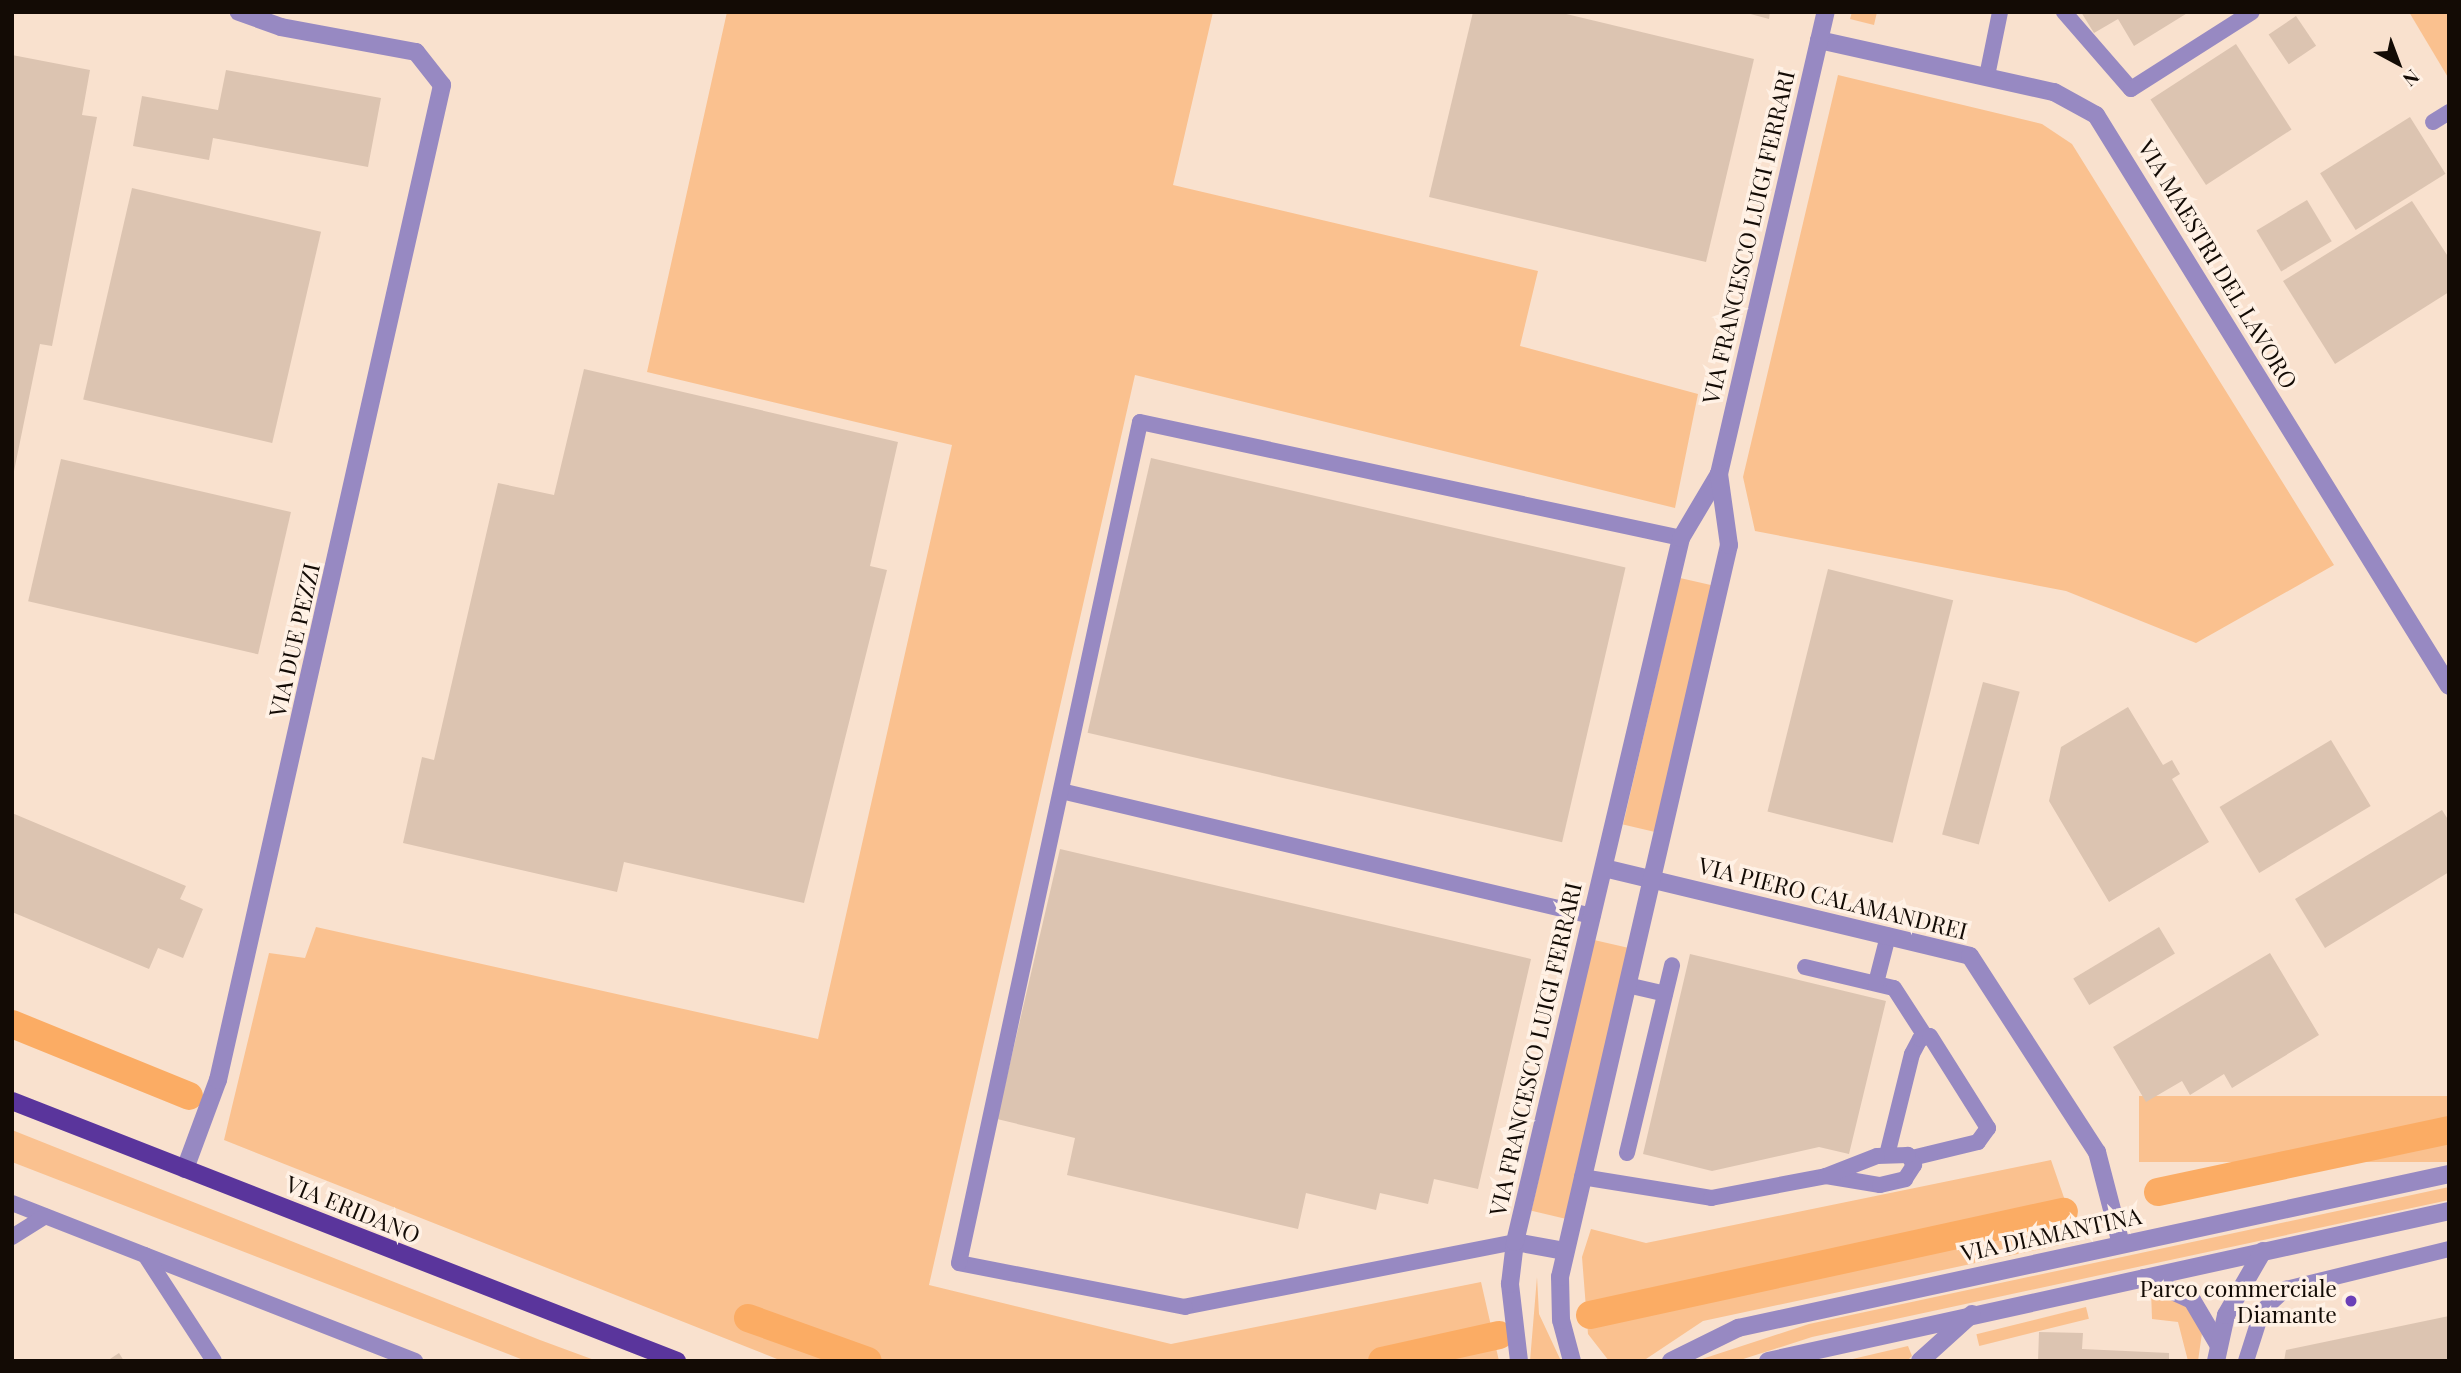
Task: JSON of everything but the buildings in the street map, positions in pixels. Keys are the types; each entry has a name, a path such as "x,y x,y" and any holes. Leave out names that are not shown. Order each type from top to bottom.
{"main road":[{"name":"VIA ERIDANO","path":"12,1101 677,1361"}],"street":[{"name":"VIA DUE PEZZI","path":"185,1169 218,1080 438,119 442,85 416,52 281,27 239,12"},
{"name":"VIA FRANCESCO LUIGI FERRARI","path":"1518,1361 1510,1284 1515,1242 1681,538 1719,474 1826,12"},
{"name":"VIA MAESTRI DEL LAVORO","path":"1819,40 1987,76 2079,102 2108,130 2449,686"},
{"name":"VIA FRANCESCO LUIGI FERRARI","path":"1572,1361 1560,1307 1565,1251 1729,545 1719,474"},
{"name":"VIA FRANCESCO LUIGI FERRARI","path":"1604,868 1652,879"},
{"name":"VIA PIERO CALAMANDREI","path":"1652,879 1970,956 2097,1152 2121,1244"},
{"name":"VIA DIAMANTINA","path":"1671,1361 1738,1328 2449,1174"},
{"path":"1768,1361 1974,1313 2449,1211"},
{"name":"VIA FRANCESCO LUIGI FERRARI","path":"1515,1242 1565,1251"},
{"path":"2217,1352 2226,1315 2263,1251"},
{"path":"2140,1278 2192,1300 2217,1352"},
{"path":"1920,1361 1974,1313"}],"lane":[{"path":"1987,76 2000,12"},
{"path":"2064,12 2131,89 2252,12"},
{"path":"2433,122 2449,112"},
{"path":"1515,1242 1185,1307 959,1263 1140,422 1681,538"},
{"path":"1061,791 1592,916"},
{"path":"1876,983 1888,936"},
{"path":"1627,1153 1672,965"},
{"path":"1582,1177 1711,1198 1826,1175 1887,1155 1912,1158 1978,1142 1988,1128 1937,1041 1925,1036 1904,997 1876,983 1805,967"},
{"path":"1627,985 1665,994"},
{"path":"1887,1155 1912,1054 1925,1036"},
{"path":"1826,1175 1880,1185 1910,1175 1912,1158"},
{"path":"12,1203 415,1361"},
{"path":"12,1237 45,1216"},
{"path":"2246,1361 2262,1311 2286,1289 2449,1249"},
{"path":"145,1255 215,1361"}],"shaded area":[{"path":"727,12 1213,12 1173,185 1538,271 1520,346 1698,394 1675,508 1135,375 929,1285 1171,1344 1481,1282 1499,1361 782,1361 224,1140 269,953 305,958 316,927 818,1039 952,445 647,372"},
{"path":"1852,12 1877,12 1874,25 1850,19"},
{"path":"2409,12 2449,12 2449,79"},
{"path":"1838,75 2042,124 2072,144 2334,565 2196,643 2066,591 1755,531 1743,477"},
{"path":"1680,578 1714,586 1657,832 1623,825"},
{"path":"1594,940 1630,948 1568,1219 1531,1211"},
{"path":"2139,1096 2449,1096 2449,1162 2139,1162"},
{"path":"12,1130 597,1361 526,1361 12,1162"},
{"path":"2051,1160 2079,1241 1703,1321 1643,1361 1609,1361 1588,1334 1582,1257 1591,1229 1646,1243"},
{"path":"2449,1187 2449,1200 1812,1337 1737,1361 1696,1361 1809,1324"},
{"path":"1537,1277 1539,1314 1561,1361 1530,1361"},
{"path":"2151,1290 2185,1303 2202,1333 2198,1361 2188,1361 2178,1322 2152,1319"},
{"path":"2086,1307 2089,1319 1979,1346 1976,1334"},
{"path":"1908,1346 1912,1356 1907,1361 1844,1361"}],"waterway":[{"path":"12,1024 189,1096"},
{"path":"2158,1192 2449,1130"},
{"path":"1590,1315 2064,1212"},
{"path":"748,1318 868,1361"},
{"path":"1382,1361 1499,1335"}],"place":[{"name":"Parco commerciale Diamante","path":"2351,1301"}]}
